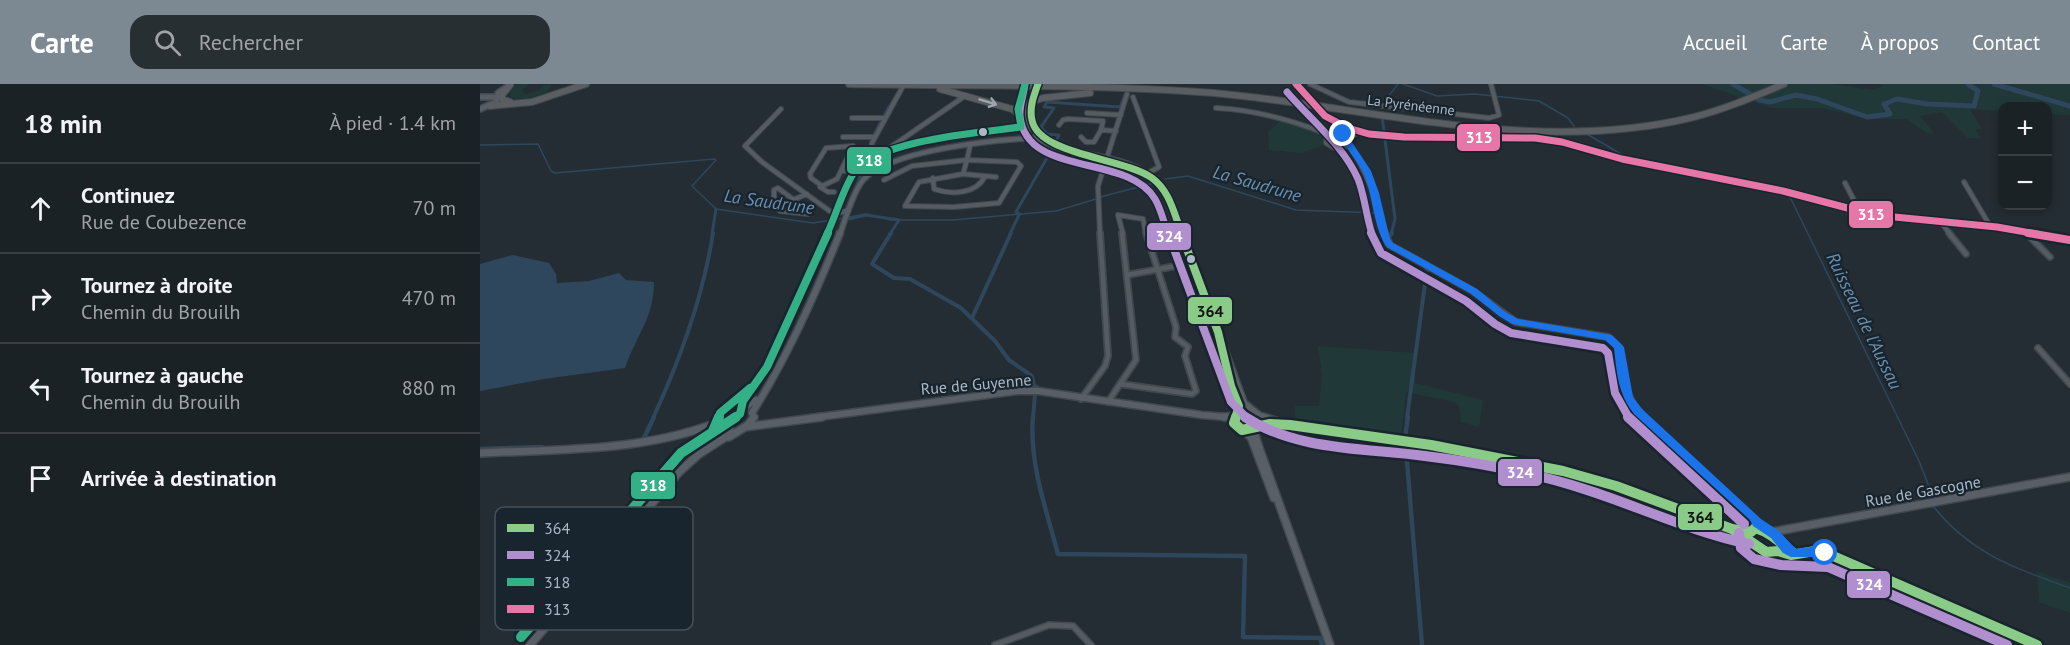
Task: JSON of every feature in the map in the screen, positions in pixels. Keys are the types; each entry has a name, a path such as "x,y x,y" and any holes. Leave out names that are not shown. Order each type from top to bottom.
{"highway":[{"path":"510,84 502,93 502,99 517,103"},
{"path":"490,106 532,102 586,84"},
{"name":"La Pyrénéenne","path":"849,84 1165,90 1256,98 1481,126 1558,131 1606,130 1701,116 1784,84"},
{"name":"La Pyrénéenne","path":"996,84 1152,87 1238,93 1480,123 1556,128 1604,127 1655,122 1697,113 1746,98"},
{"path":"1126,84 1152,87"},
{"name":"La Pyrénéenne","path":"1761,92 1774,84"},
{"path":"497,99 517,103 545,96 560,85"},
{"path":"891,85 958,93 1018,112 1025,118"},
{"path":"1030,102 1081,93 1165,90"}],"main road":[{"path":"480,109 490,106 510,84"},
{"path":"480,97 510,84"},
{"path":"488,95 497,99"}],"street":[{"path":"1296,84 1317,109 1351,131 1385,136 1535,138 1570,143 1633,161 1760,186 1860,212 1990,226 2070,240"},
{"path":"1314,85 1349,102 1489,118 1499,115 1491,84"},
{"path":"1028,136 1029,129 1025,118 1026,104 1035,87"},
{"path":"1035,87 1030,102 1030,120 1038,133 1066,150"},
{"path":"708,448 742,428 753,415 771,384 817,289 867,171 868,158 875,136 902,88"},
{"path":"1082,399 1105,366 1108,356 1097,196 1106,158 1127,94"},
{"path":"1133,97 1159,167 1148,173"},
{"path":"868,158 874,158 962,98"},
{"path":"1216,108 1278,116 1324,133 1327,135 1326,143 1330,146 1339,148 1349,144"},
{"path":"781,109 745,146 762,162 831,212 849,210"},
{"path":"1087,113 1121,115"},
{"path":"852,118 884,118"},
{"path":"1059,125 1063,120 1068,119 1103,121 1094,142 1086,142 1082,137"},
{"path":"1334,122 1367,171 1387,241 1473,291 1516,322 1608,337 1619,347 1622,376 1628,398 1638,412 1754,517 1756,530 1754,545 1766,552 1780,541"},
{"path":"1101,130 1116,131"},
{"path":"1349,144 1351,131"},
{"path":"1343,134 1351,131"},
{"path":"841,171 867,171 901,159 1038,133"},
{"path":"843,137 875,136"},
{"path":"1028,136 1066,150 1129,164 1148,173 1161,185 1170,198 1244,403 1260,416 1290,425"},
{"path":"820,187 837,179 853,146 826,148 810,174 820,187 828,192 834,192"},
{"path":"963,174 970,146"},
{"path":"874,158 872,163 875,167"},
{"path":"884,180 907,168 966,159 1017,162 1021,166 999,202 954,207 905,206 919,182 963,174 996,177"},
{"path":"933,178 934,189 949,191 976,189 986,176"},
{"path":"1964,182 1990,226"},
{"path":"1845,183 1860,212"},
{"path":"778,188 795,199 811,213 780,211 774,206 774,189 778,188"},
{"path":"795,199 807,194"},
{"path":"1108,402 1120,384 1136,360 1124,240 1118,215 1143,219 1147,240 1159,269 1176,327 1175,337 1188,347 1185,356 1196,391 1192,394 1120,384"},
{"path":"1940,221 1966,254"},
{"path":"2025,232 2050,257"},
{"path":"1127,274 1192,263"},
{"path":"1218,332 1231,386 1239,406 1234,421 1235,425 1251,438 1268,487 1288,527"},
{"path":"2038,348 2070,384"},
{"path":"480,453 611,448 675,437 732,417 750,406 771,384"},
{"name":"Rue de Guyenne","path":"788,420 1009,391 1038,391 1202,415 1226,417 1238,414"},
{"path":"1238,414 1253,411"},
{"path":"739,412 765,421 788,420"},
{"name":"Rue de Guyenne","path":"1202,415 1235,425"},
{"path":"1260,416 1261,420 1255,435 1258,445 1330,645"},
{"path":"650,507 680,472 708,448 727,436 728,422 732,417"},
{"path":"699,429 722,425 742,428 788,420"},
{"path":"1244,431 1270,424 1290,425 1405,441 1563,471 1616,486 1732,529 1772,532 1795,554 1815,551 1831,555 2037,645"},
{"name":"Rue de Gascogne","path":"1780,541 1932,503 2070,477"},
{"path":"995,645 1049,626 1073,626 1090,645"},
{"path":"530,645 543,630"}],"green space":[{"path":"517,84 530,84 522,90 525,94 537,91 544,85 551,85 550,90 536,96 511,98 510,91"},
{"path":"1702,84 1834,84 1872,90 1883,86 1880,84 2070,84 2070,115 2052,114 2052,102 1998,102 1998,111 1970,109 1982,129 1975,129 1980,138 1968,138 1942,112 1920,116 1934,133 1928,134 1906,119 1868,119 1821,108 1771,108"},
{"path":"1283,118 1324,134 1325,145 1300,153 1269,150 1268,132"},
{"path":"1318,346 1414,353 1415,383 1483,400 1479,427 1461,422 1459,406 1454,402 1406,392 1401,439 1294,424 1295,406 1319,406 1322,375"},
{"path":"2037,571 2070,583 2070,613 2039,602"}],"water":[{"path":"513,255 549,263 556,274 557,283 589,281 619,273 626,280 654,282 648,317 625,368 544,379 480,391 480,264"}],"waterway":[{"path":"1390,104 1388,97 1398,84"},
{"name":"Ruisseau de l'Aussau","path":"1403,84 1437,96 1475,94 1539,101 1568,118 1574,126"},
{"path":"1733,84 1760,100 1770,102 1796,95 1817,99 1867,117 1890,114 1884,104 1897,99 1927,104 1974,106 1978,91 1968,84"},
{"path":"1994,84 2070,106"},
{"path":"883,117 897,94"},
{"path":"1056,141 1059,135 1047,134 1041,127 1054,108 1044,107 1047,102 1120,107 1125,95"},
{"path":"1382,116 1395,219 1391,234"},
{"path":"863,169 873,137 882,119"},
{"name":"Ruisseau de l'Aussau","path":"1585,133 1628,158"},
{"name":"La Saudrune","path":"480,145 538,144 551,171 555,173 714,159 716,160 692,186 716,209 813,223 844,218"},
{"path":"1020,214 1016,212 1052,149"},
{"path":"857,185 862,172"},
{"name":"La Saudrune","path":"1165,179 1188,176 1296,210 1377,213"},
{"name":"La Saudrune","path":"1100,197 1154,183"},
{"name":"Ruisseau de l'Aussau","path":"1789,195 1919,461 1930,489 1929,500"},
{"name":"La Saudrune","path":"849,217 866,214 891,220 953,220 1056,211 1096,199"},
{"path":"712,234 716,209"},
{"name":"La Saudrune","path":"849,219 866,215 899,220 890,234"},
{"path":"1010,234 1019,215"},
{"path":"653,418 672,374 697,304 713,233"},
{"path":"891,233 872,264 894,278 910,279 961,308 995,341 1009,360 1032,376 1034,386 1037,387"},
{"path":"972,318 1011,233"},
{"path":"1392,233 1384,244 1417,262"},
{"path":"1407,418 1427,269 1424,265"},
{"path":"1033,418 1035,394"},
{"path":"643,440 654,417"},
{"path":"1033,417 1032,434 1036,469 1058,554 1245,556 1243,637 1320,638 1322,645"},
{"path":"1408,417 1405,437 1422,645"},
{"path":"480,449 542,447"},
{"name":"Ruisseau de l'Aussau","path":"1933,506 1963,536 1979,548 2031,574 2070,588"}],"transit line":[{"name":"324","path":"1025,84 1020,116 1027,137 1042,151 1114,172 1137,182 1155,198 1231,402 1245,418 1266,429 1320,444 1426,456 1543,478 1612,497 1714,536 1749,544"},
{"name":"318","path":"634,507 681,453 740,414 743,401 767,367 854,172 869,161 909,145 956,135 1021,127 1018,109 1025,84"},
{"name":"364","path":"1038,84 1031,115 1033,125 1043,137 1057,145 1135,168 1152,178 1166,192 1218,332 1231,386 1239,406 1234,423 1242,430 1270,424 1290,425 1431,445 1563,471 1616,486 1732,529 1766,552 1778,551 1791,555 1815,551 1831,555 2037,645"},
{"name":"313","path":"1296,84 1325,116 1348,128 1369,134 1404,137 1535,138 1562,142 1622,159 1783,191 1874,215 1997,227 2070,240"},
{"name":"324","path":"1287,92 1334,143 1351,166 1360,187 1372,236 1381,253 1466,301 1495,324 1511,333 1603,348 1608,353 1615,393 1629,419 1744,524"},
{"name":"318","path":"713,431 720,413 750,388"},
{"name":"364","path":"1732,529 1751,532 1755,528 1762,530 1773,535 1795,554"},
{"name":"324","path":"1739,533 1741,548 1754,559 1781,565 1828,567 2007,645"},
{"name":"318","path":"521,637 527,630"}],"route":[{"path":"1343,134 1367,171 1386,239 1390,245 1473,291 1516,322 1608,337 1619,347 1622,376 1628,398 1638,412 1754,517 1757,523 1775,534 1787,549 1795,554 1811,551 1825,553"}]}
